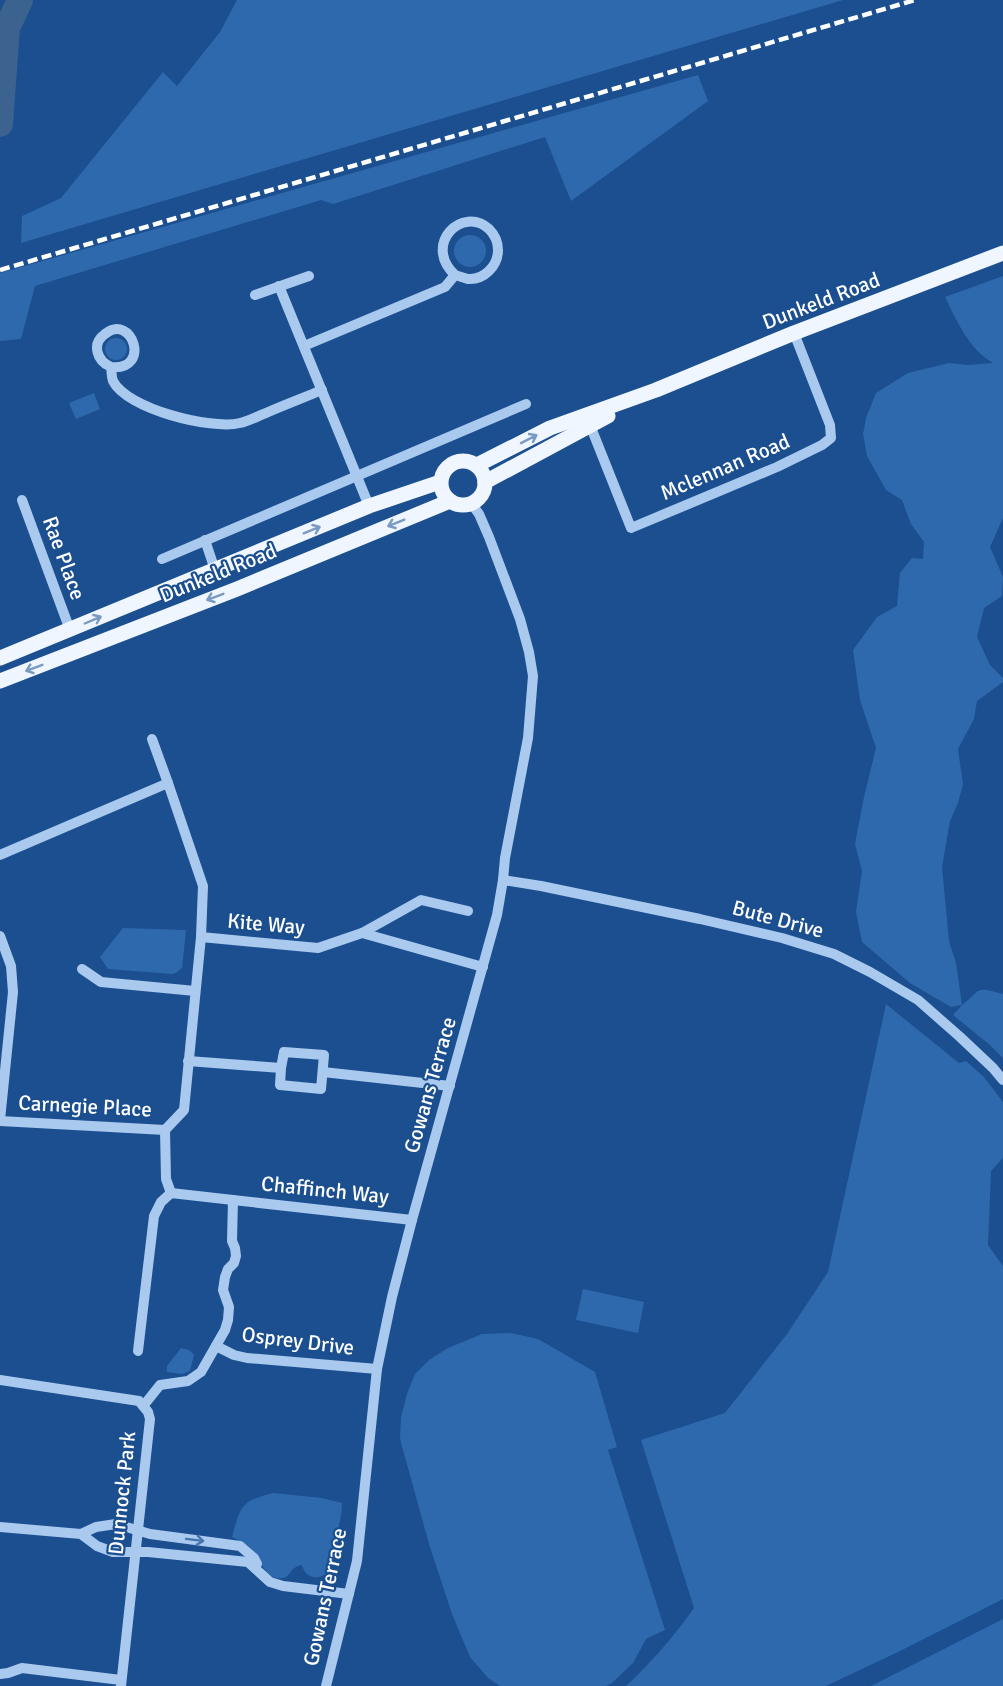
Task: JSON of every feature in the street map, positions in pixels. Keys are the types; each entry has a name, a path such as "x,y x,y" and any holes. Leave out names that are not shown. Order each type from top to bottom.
{"main road":[{"name":"Dunkeld Road","path":"477,465 550,428 656,390 794,333 1003,253"},
{"name":"Dunkeld Road","path":"485,482 656,390"},
{"path":"457,461 477,465 485,482 481,496 471,503 462,505 450,501 445,496 440,482 445,469 457,461"},
{"name":"Dunkeld Road","path":"0,658 369,506 440,482"},
{"name":"Dunkeld Road","path":"0,681 237,589 450,501"}],"street":[{"path":"464,222 474,222 486,227 498,244 494,266 488,273 474,279 455,275 442,257 443,241 448,232 464,222"},
{"path":"304,346 445,287 455,275"},
{"path":"255,295 309,276"},
{"path":"279,286 369,506"},
{"name":"Mclennan Road","path":"590,425 631,528 777,467 822,445 831,438 830,425 794,333"},
{"path":"111,367 114,383 133,400 164,413 219,424 241,423 322,390"},
{"name":"Dunkeld Road","path":"162,559 526,404"},
{"name":"Rae Place","path":"22,500 70,630"},
{"name":"Gowans Terrace","path":"327,1686 358,1554 377,1369 392,1297 498,915 505,858 528,738 533,676 529,652 520,618 489,537 479,514 471,503"},
{"path":"205,540 215,570"},
{"name":"Carnegie Place","path":"0,1120 165,1130 184,1110 201,937 203,886 152,739"},
{"path":"0,855 168,783"},
{"name":"Bute Drive","path":"503,880 700,919 782,938 834,954 918,1000 993,1068 1003,1080"},
{"name":"Kite Way","path":"201,937 318,948 362,933 421,900 468,911"},
{"path":"362,933 483,967"},
{"path":"0,936 11,966 13,992 0,1120"},
{"path":"82,969 101,982 195,991"},
{"path":"284,1052 324,1055 321,1089 280,1085 281,1068 284,1052"},
{"path":"188,1061 281,1068"},
{"path":"323,1072 450,1086"},
{"path":"165,1130 166,1179 171,1192"},
{"path":"171,1192 233,1200"},
{"path":"138,1352 154,1216 161,1202 171,1192"},
{"name":"Chaffinch Way","path":"233,1200 412,1220"},
{"name":"Dunnock Park","path":"121,1683 150,1419 144,1406 160,1385 188,1381 201,1371 225,1330 229,1308 223,1290 228,1269 234,1263 236,1256 231,1229 233,1200"},
{"name":"Osprey Drive","path":"216,1346 234,1355 247,1358 377,1369"},
{"path":"0,1380 139,1401 144,1406"},
{"path":"0,1527 81,1534 96,1527 116,1524 150,1534 240,1546 254,1558 263,1575"},
{"path":"81,1534 97,1546 113,1552 148,1552 248,1562 270,1582 283,1586 349,1594"},
{"path":"0,1674 22,1668 121,1683"}],"shaded area":[{"path":"237,0 843,0 21,243 22,216 61,198 163,72 177,86 220,32"},
{"path":"698,75 708,101 571,201 545,137 333,204 321,200 35,286 21,339 0,341 0,273"},
{"path":"470,235 482,239 486,251 482,263 470,267 458,263 454,251 458,239"},
{"path":"1003,276 1003,518 990,547 1003,577 1002,596 984,608 977,637 990,665 1003,678 1003,682 977,701 974,719 958,749 963,784 950,821 942,867 949,941 956,963 962,1005 951,1007 910,983 862,942 856,912 862,871 855,844 876,748 860,700 853,650 877,617 897,606 900,573 912,558 923,559 924,542 911,524 902,500 886,490 867,456 863,434 866,418 876,393 908,373 949,363 968,365 993,363 970,342 945,297"},
{"path":"116,338 126,345 127,349 120,359 116,360 106,353 105,349 112,339"},
{"path":"94,393 100,409 76,419 69,403"},
{"path":"123,928 186,930 182,968 172,974 108,969 100,957"},
{"path":"979,990 1003,994 1003,1058 953,1015"},
{"path":"886,1004 959,1063 966,1061 984,1077 1003,1102 1003,1158 991,1171 988,1245 1003,1266 1003,1599 826,1686 626,1686 662,1649 694,1608 641,1440 725,1413 787,1334 828,1272"},
{"path":"583,1289 644,1302 638,1333 576,1320"},
{"path":"511,1333 538,1339 595,1372 617,1447 608,1450 665,1630 646,1639 633,1663 606,1686 500,1686 488,1678 470,1657 452,1614 429,1544 400,1439 401,1417 407,1394 415,1374 429,1360 448,1348 482,1334"},
{"path":"181,1348 189,1350 194,1355 190,1371 182,1374 167,1372 167,1366"},
{"path":"273,1493 322,1498 342,1503 333,1550 334,1563 329,1572 318,1577 310,1576 301,1565 294,1568 287,1577 277,1578 267,1572 249,1547 232,1537 240,1511 244,1506 254,1499"},
{"path":"1003,1619 1003,1686 871,1686"}],"waterway":[{"path":"0,124 7,28 20,0"}],"railway":[{"path":"0,270 915,0"}]}
